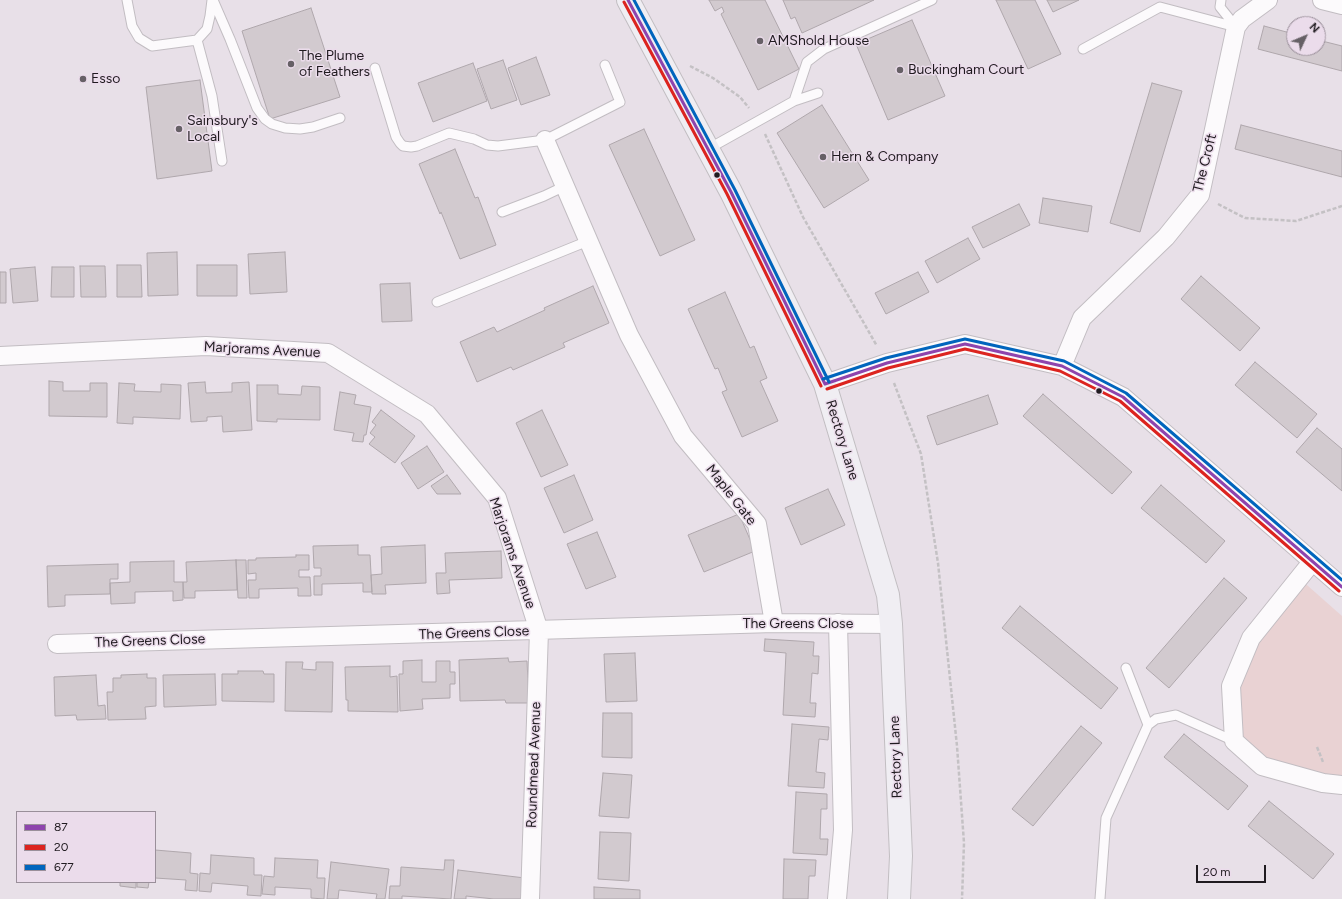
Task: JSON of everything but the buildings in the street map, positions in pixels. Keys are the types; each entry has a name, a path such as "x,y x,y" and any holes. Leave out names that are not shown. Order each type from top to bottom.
{"main road":[{"name":"Rectory Lane","path":"628,0 731,192 825,384 888,595 891,624 901,856 899,899"}],"street":[{"path":"1236,27 1242,19 1268,0"},
{"path":"1322,0 1342,5"},
{"name":"The Croft","path":"1062,366 1082,318 1166,237 1200,195 1236,27"},
{"name":"Maple Gate","path":"545,140 629,335 683,436 757,524 774,623"},
{"path":"825,384 887,363 965,344 1062,366 1123,397 1342,587"},
{"name":"Marjorams Avenue","path":"0,356 206,346 328,353 427,414 497,498 538,631"},
{"path":"1312,562 1251,638 1230,686 1234,741 1262,766 1323,783 1342,785"},
{"name":"The Greens Close","path":"57,644 774,623 891,624"},
{"path":"838,623 843,830 838,899"},
{"name":"Roundmead Avenue","path":"530,899 538,631"}],"lane":[{"path":"127,0 132,26 138,38 152,46 197,40 206,29 210,16 212,0"},
{"path":"212,0 225,27 257,108 265,119 272,124 285,128 300,129 313,127 340,118"},
{"path":"794,101 807,62 824,49 932,0"},
{"path":"1222,0 1220,8 1236,27"},
{"path":"1083,49 1161,4 1236,27"},
{"path":"197,40 212,96 222,161"},
{"path":"375,68 396,137 403,146 417,146 449,133 474,139 487,145 498,146 545,140 620,102 605,66"},
{"path":"708,149 794,101 818,93"},
{"path":"502,212 544,196 565,186"},
{"path":"437,302 588,241"},
{"path":"1126,668 1148,725"},
{"path":"1100,899 1106,818 1148,725 1156,719 1176,715 1234,741"}],"path":[{"path":"687,65 714,78 740,97 759,121 803,217 887,363 921,454 938,563 957,746 964,843 962,899"},
{"path":"1200,195 1245,218 1296,221 1342,206"}],"shaded area":[{"path":"1299,578 1342,616 1342,785 1262,766 1234,741 1231,686"}],"transit line":[{"name":"87","path":"628,0 731,192 825,384"},
{"name":"677","path":"634,0 735,190 829,382"},
{"name":"20","path":"624,2 727,194 821,386"},
{"name":"677","path":"823,379 886,358 965,339 1064,361 1126,393 1342,580"},
{"name":"87","path":"825,384 887,363 965,344 1062,366 1123,397 1342,587"},
{"name":"20","path":"827,389 888,368 965,349 1060,371 1120,401 1339,591"}],"place":[{"name":"AMShold House","path":"760,41"},
{"name":"The Plume of Feathers","path":"291,64"},
{"name":"Buckingham Court","path":"900,70"},
{"name":"Esso","path":"83,79"},
{"name":"Sainsbury's Local","path":"179,129"},
{"name":"Hern & Company","path":"823,157"}]}
